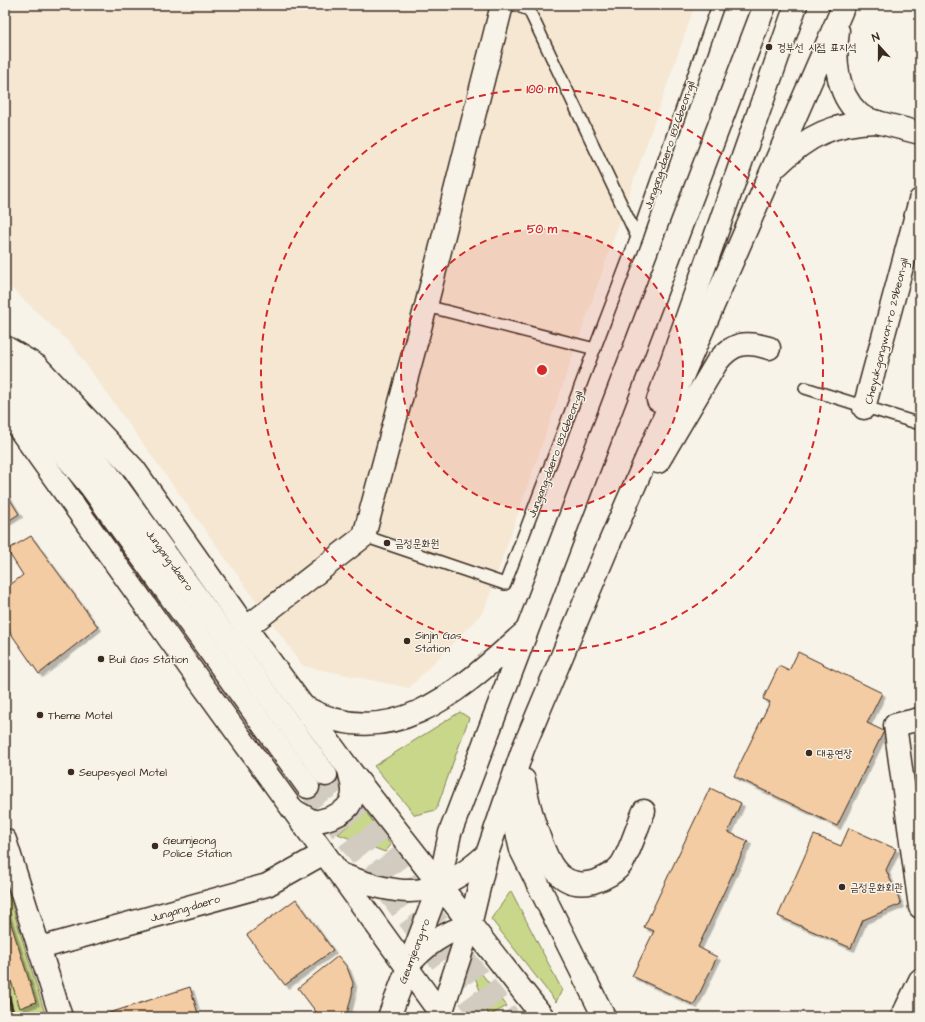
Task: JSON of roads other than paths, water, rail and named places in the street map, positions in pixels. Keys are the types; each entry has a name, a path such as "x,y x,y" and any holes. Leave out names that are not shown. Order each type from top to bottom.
{"main road":[{"path":"246,628 364,536 426,306 502,5"},
{"name":"Geumjeong-ro","path":"389,1017 407,966 439,886 450,833 765,5"},
{"path":"842,9 836,50 838,76 852,107 858,114 877,122 920,133"},
{"path":"442,1016 470,925 487,854 522,749 606,551 842,9"},
{"path":"606,551 794,10"},
{"path":"772,170 799,146 821,133 850,124 877,122"},
{"name":"Cheyukgongwon-ro 29beon-gil","path":"864,408 920,200"},
{"path":"606,551 717,362 730,349 745,343 769,348"},
{"path":"5,347 36,366 134,469 246,628 349,769 415,852 439,886 543,1017"},
{"name":"Jungang-daero","path":"5,351 108,474 317,781 91,487 5,383"},
{"path":"5,409 442,1016"},
{"path":"304,707 321,716 335,721 352,723 383,722 416,713 434,705 459,689 528,630"},
{"path":"920,719 895,725 920,907"},
{"path":"522,749 523,769 528,800 544,853 552,866 566,880 577,883 589,883 613,873 623,862 644,811"},
{"path":"522,749 514,796 515,824 521,850 604,1017"},
{"path":"295,811 314,822 332,818 350,805 353,792 349,769"},
{"path":"5,840 61,1017"},
{"name":"Jungang-daero","path":"40,948 266,885 324,853"},
{"path":"340,874 366,884 402,892 421,891 439,886 473,867 487,854"},
{"path":"407,966 428,945 458,928 470,925"},
{"path":"902,1017 920,980"}],"lane":[{"name":"Jungang-daero 1826beon-gil","path":"515,5 529,10 637,237"},
{"name":"Jungang-daero 1826beon-gil","path":"637,237 718,5"},
{"path":"426,306 595,349 637,237"},
{"name":"Jungang-daero 1826beon-gil","path":"364,536 505,584 595,349"},
{"path":"805,388 864,408"},
{"name":"Cheyukgongwon-ro 29beon-gil","path":"864,408 920,424"}],"tunnel":[{"path":"326,775 509,1017"},
{"path":"308,787 483,1017"}],"railway":[{"path":"5,981 14,1017"}],"place":[{"name":"경부선 시점 표지석","path":"769,47"},
{"name":"금정문화원","path":"387,543"},
{"name":"Sinjin Gas Station","path":"407,641"},
{"name":"Buil Gas Station","path":"101,659"},
{"name":"Theme Motel","path":"40,715"},
{"name":"대공연장","path":"809,753"},
{"name":"Seupesyeol Motel","path":"71,772"},
{"name":"Geumjeong Police Station","path":"155,846"},
{"name":"금정문화회관","path":"842,887"}]}
